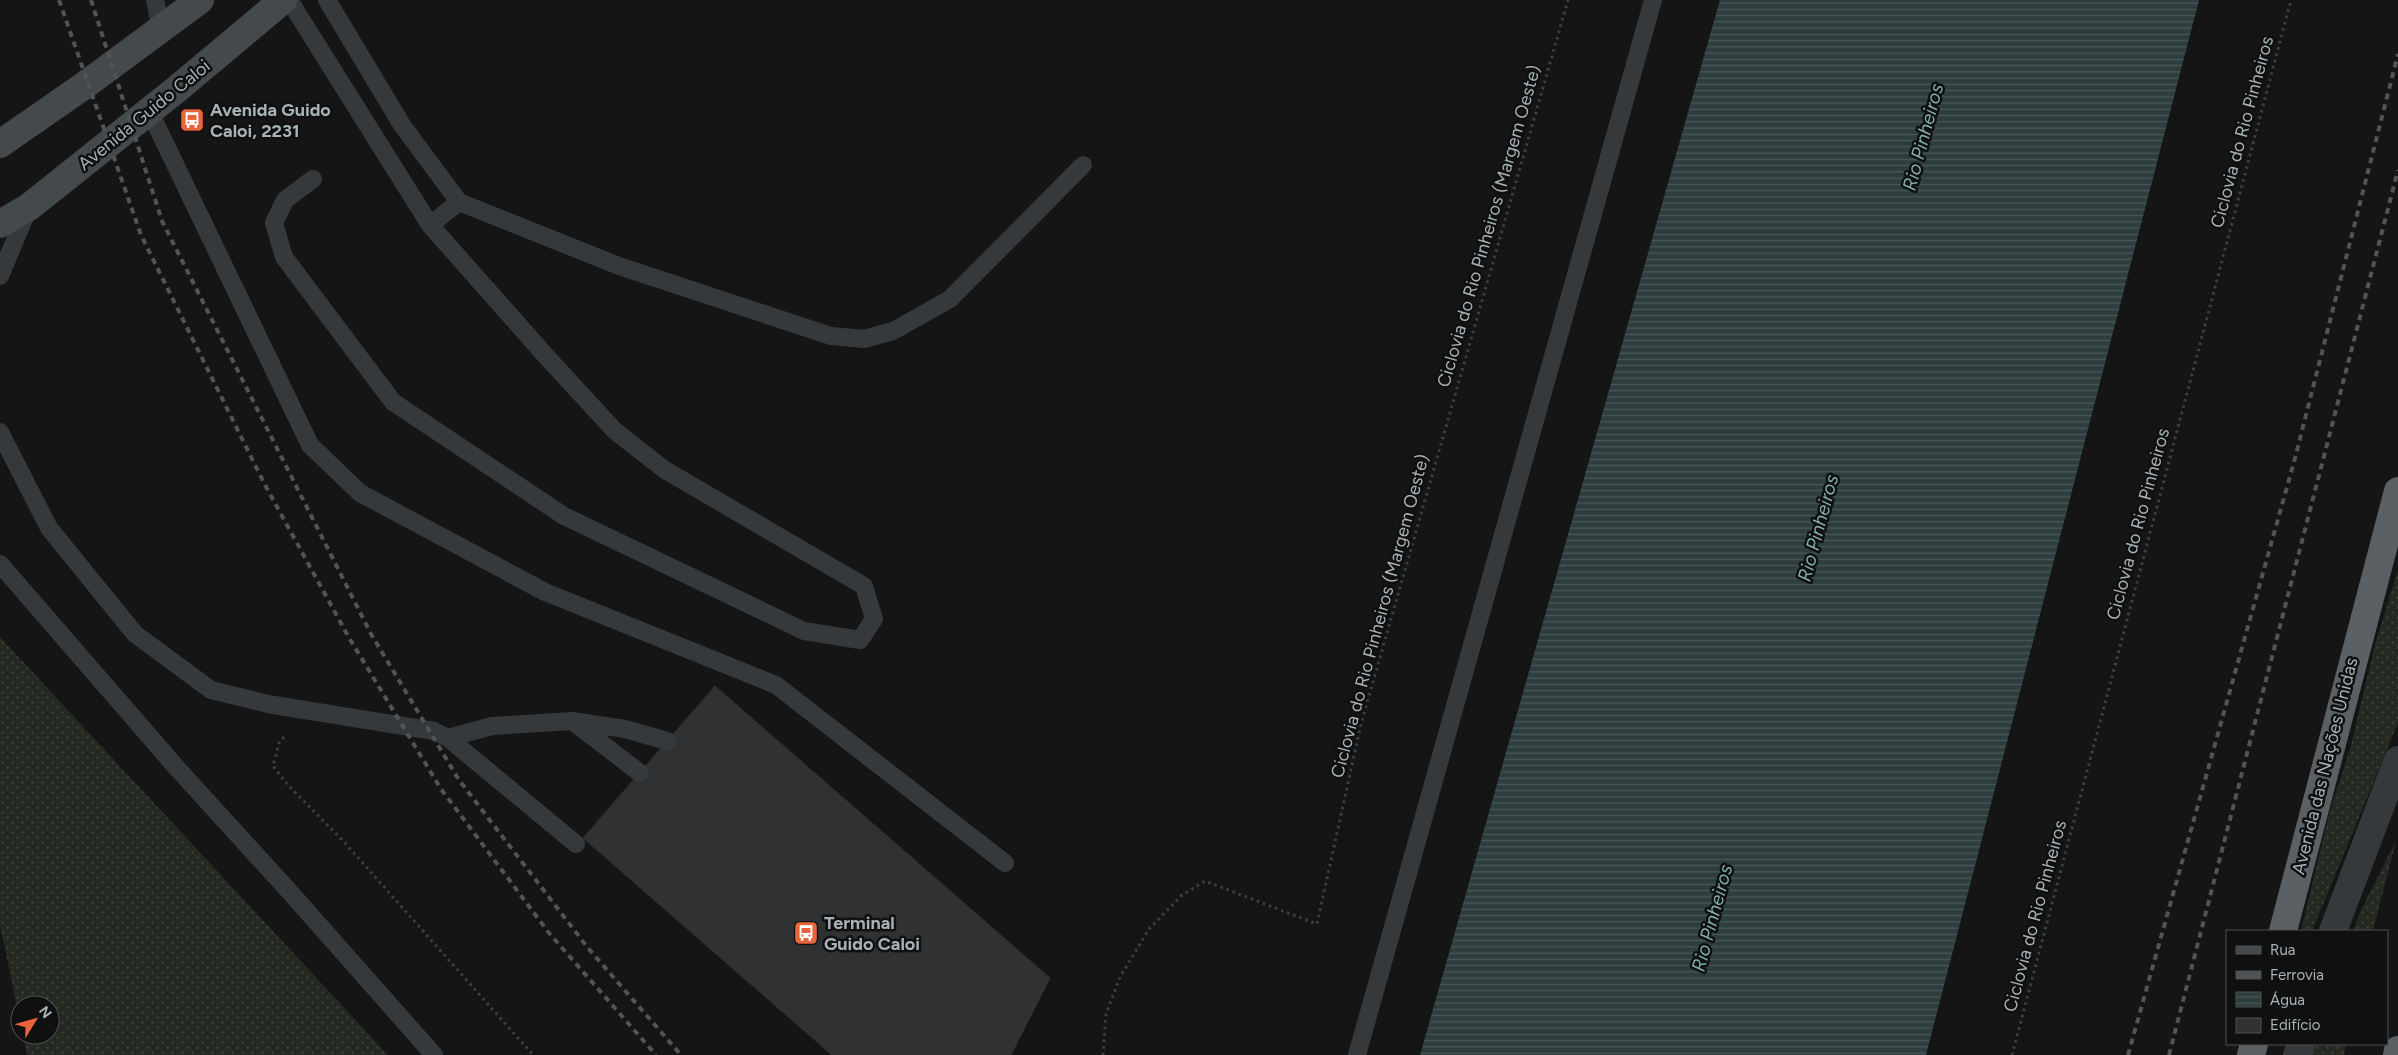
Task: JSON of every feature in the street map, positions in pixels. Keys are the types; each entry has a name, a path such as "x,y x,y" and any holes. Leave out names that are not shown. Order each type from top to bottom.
{"highway":[{"name":"Avenida das Nações Unidas","path":"2283,930 2398,492"},
{"path":"2397,1055 2398,1050"}],"main road":[{"path":"0,144 85,85 200,0"},
{"name":"Avenida Guido Caloi","path":"0,224 29,207 283,0"}],"street":[{"path":"2333,930 2398,760"}],"lane":[{"path":"155,0 161,29"},
{"path":"289,0 430,225 545,356 615,431 665,470 864,586 874,619 860,640 804,631 564,516 393,402 284,257 274,223 285,200 313,180"},
{"path":"327,0 402,125 459,202 618,266 831,336 864,339 893,331 950,299 1083,165"},
{"path":"1357,1055 1653,0"},
{"path":"149,110 310,445 360,493 545,592 776,686 1005,863"},
{"path":"430,225 459,202"},
{"path":"0,276 29,207"},
{"path":"0,432 49,528 135,634 211,690 268,704 434,731 448,738 576,844"},
{"path":"0,564 176,767 283,883 434,1055"},
{"path":"448,738 492,726 572,721 625,729 667,741"},
{"path":"572,721 640,773"}],"path":[{"name":"Ciclovia do Rio Pinheiros (Margem Oeste)","path":"1103,1055 1106,1014 1120,977 1149,929 1182,895 1205,881 1317,924 1361,724 1568,0"},
{"name":"Ciclovia do Rio Pinheiros","path":"2012,1055 2291,0"},
{"path":"307,709 279,743 273,766 286,784 345,843 534,1055"}],"shaded area":[{"path":"2398,570 2398,723 2312,930 2301,930 2329,814 2350,749 2375,645"},
{"path":"0,637 388,1055 27,1055 25,1045 60,1045 60,995 15,995 0,925"},
{"path":"2396,841 2373,930 2353,930 2362,908"},
{"path":"2311,1045 2346,1045 2344,1055 2307,1055"}],"water":[{"name":"Rio Pinheiros","path":"1720,0 2199,0 1926,1055 1420,1055"}],"building":[{"path":"715,686 1050,978 1011,1055 832,1055 583,838"}],"railway":[{"path":"59,0 141,235 265,485 348,636 441,789 549,933 656,1055"},
{"path":"91,0 162,221 371,634 459,780 588,948 681,1055"},
{"path":"2128,1055 2294,462 2398,54"},
{"path":"2169,1055 2398,170"}],"place":[{"name":"Avenida Guido Caloi, 2231","path":"192,120"},
{"name":"Terminal Guido Caloi","path":"806,933"}]}
